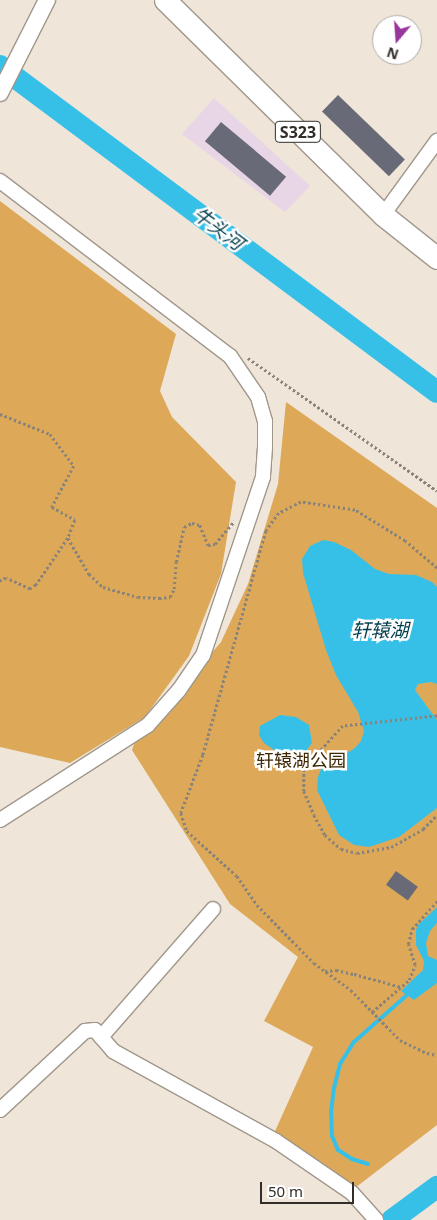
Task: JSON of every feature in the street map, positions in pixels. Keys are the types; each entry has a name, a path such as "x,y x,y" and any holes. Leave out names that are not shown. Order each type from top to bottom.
{"main road":[{"name":"S323","path":"165,0 383,215 437,258"}],"street":[{"path":"0,93 47,0"},
{"path":"383,215 437,141"},
{"path":"0,180 230,356 258,397 265,421 263,477 203,655 179,690 148,725 0,820"},
{"path":"100,1037 213,909"},
{"path":"0,1110 85,1030 95,1030 113,1051 276,1141 352,1193 376,1220"}],"path":[{"path":"230,356 242,354 437,491"},
{"path":"0,414 50,434 74,466 52,507 75,520 68,538 36,585 30,589 6,578 0,580"},
{"path":"437,568 405,541 355,510 301,502 280,513 266,531 203,755 181,813 186,830 237,876 257,905 314,963 351,990 390,1032 400,1040 427,1053 437,1055"},
{"path":"68,538 89,574 104,587 138,597 170,597 174,589 176,562 184,527 192,523 200,526 208,545 215,544 239,514 248,519"},
{"path":"437,716 343,726 304,769 304,791 314,815 325,835 341,849 357,853 391,847 423,829 437,815"},
{"path":"372,1012 410,980 415,965 408,944 412,929 437,901"},
{"path":"324,971 336,970 402,987"}],"shaded area":[{"path":"214,98 310,186 285,212 182,134"}],"green space":[{"path":"0,201 176,334 160,391 172,417 236,482 221,574 189,656 145,717 70,763 0,747"},
{"name":"轩辕湖公园","path":"286,402 437,508 437,1125 351,1191 271,1140 313,1047 264,1021 298,957 230,904 132,750 139,729 161,713 221,642 248,584 278,484"}],"water":[{"name":"轩辕湖","path":"323,540 334,542 351,550 375,569 389,574 416,575 432,582 437,587 437,684 431,682 418,684 415,690 437,720 437,808 399,837 369,847 354,845 339,835 317,790 321,769 355,748 361,741 364,731 358,712 336,675 326,650 303,573 302,559 310,546"},
{"path":"280,715 296,717 309,725 312,743 306,751 295,759 277,752 264,743 259,735 260,726"},
{"path":"437,907 437,923 430,931 426,943 428,956 437,960 437,983 414,1000 401,991 423,970 424,961 416,945 416,930 418,925"}],"building":[{"path":"338,95 405,160 389,176 322,112"},
{"path":"221,122 286,177 270,196 205,141"},
{"path":"396,871 418,887 408,901 386,885"}],"waterway":[{"name":"牛头河","path":"0,66 437,392"},
{"path":"368,1164 352,1159 338,1150 332,1136 331,1112 334,1088 340,1064 354,1042 408,994"},
{"path":"392,1220 437,1187"}]}
